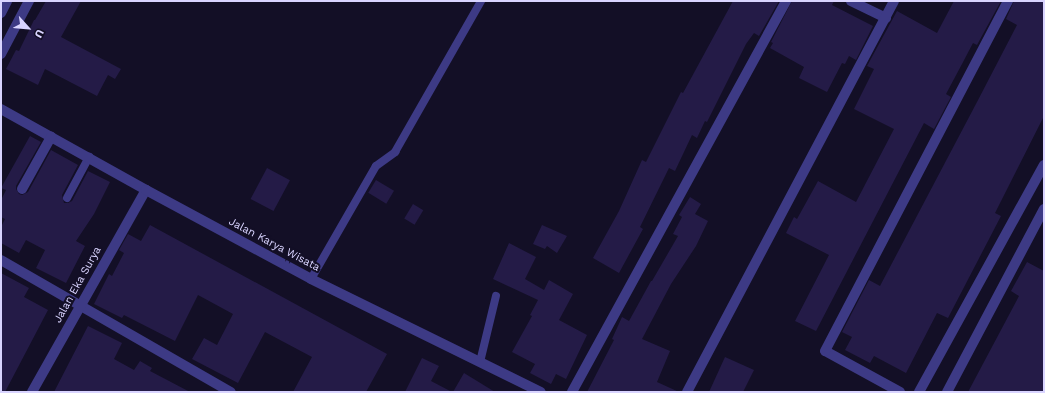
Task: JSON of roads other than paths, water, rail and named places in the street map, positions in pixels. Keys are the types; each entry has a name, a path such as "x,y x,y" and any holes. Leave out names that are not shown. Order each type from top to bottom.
{"street":[{"path":"1,13 7,1"},
{"path":"1,54 29,1"},
{"path":"572,392 786,1"},
{"path":"851,1 886,18"},
{"path":"687,392 894,1"},
{"path":"900,392 824,351 1008,1"},
{"name":"Jalan Karya Wisata","path":"1,109 146,190 311,279 541,392"},
{"path":"22,189 51,137"},
{"path":"919,392 1044,165"},
{"name":"Jalan Eka Surya","path":"32,392 79,306 146,190"},
{"path":"947,392 1044,209"},
{"path":"1,260 231,392"}],"lane":[{"path":"311,279 376,166 395,152 481,1"},
{"path":"67,198 89,157"},
{"path":"480,362 496,296"}]}
